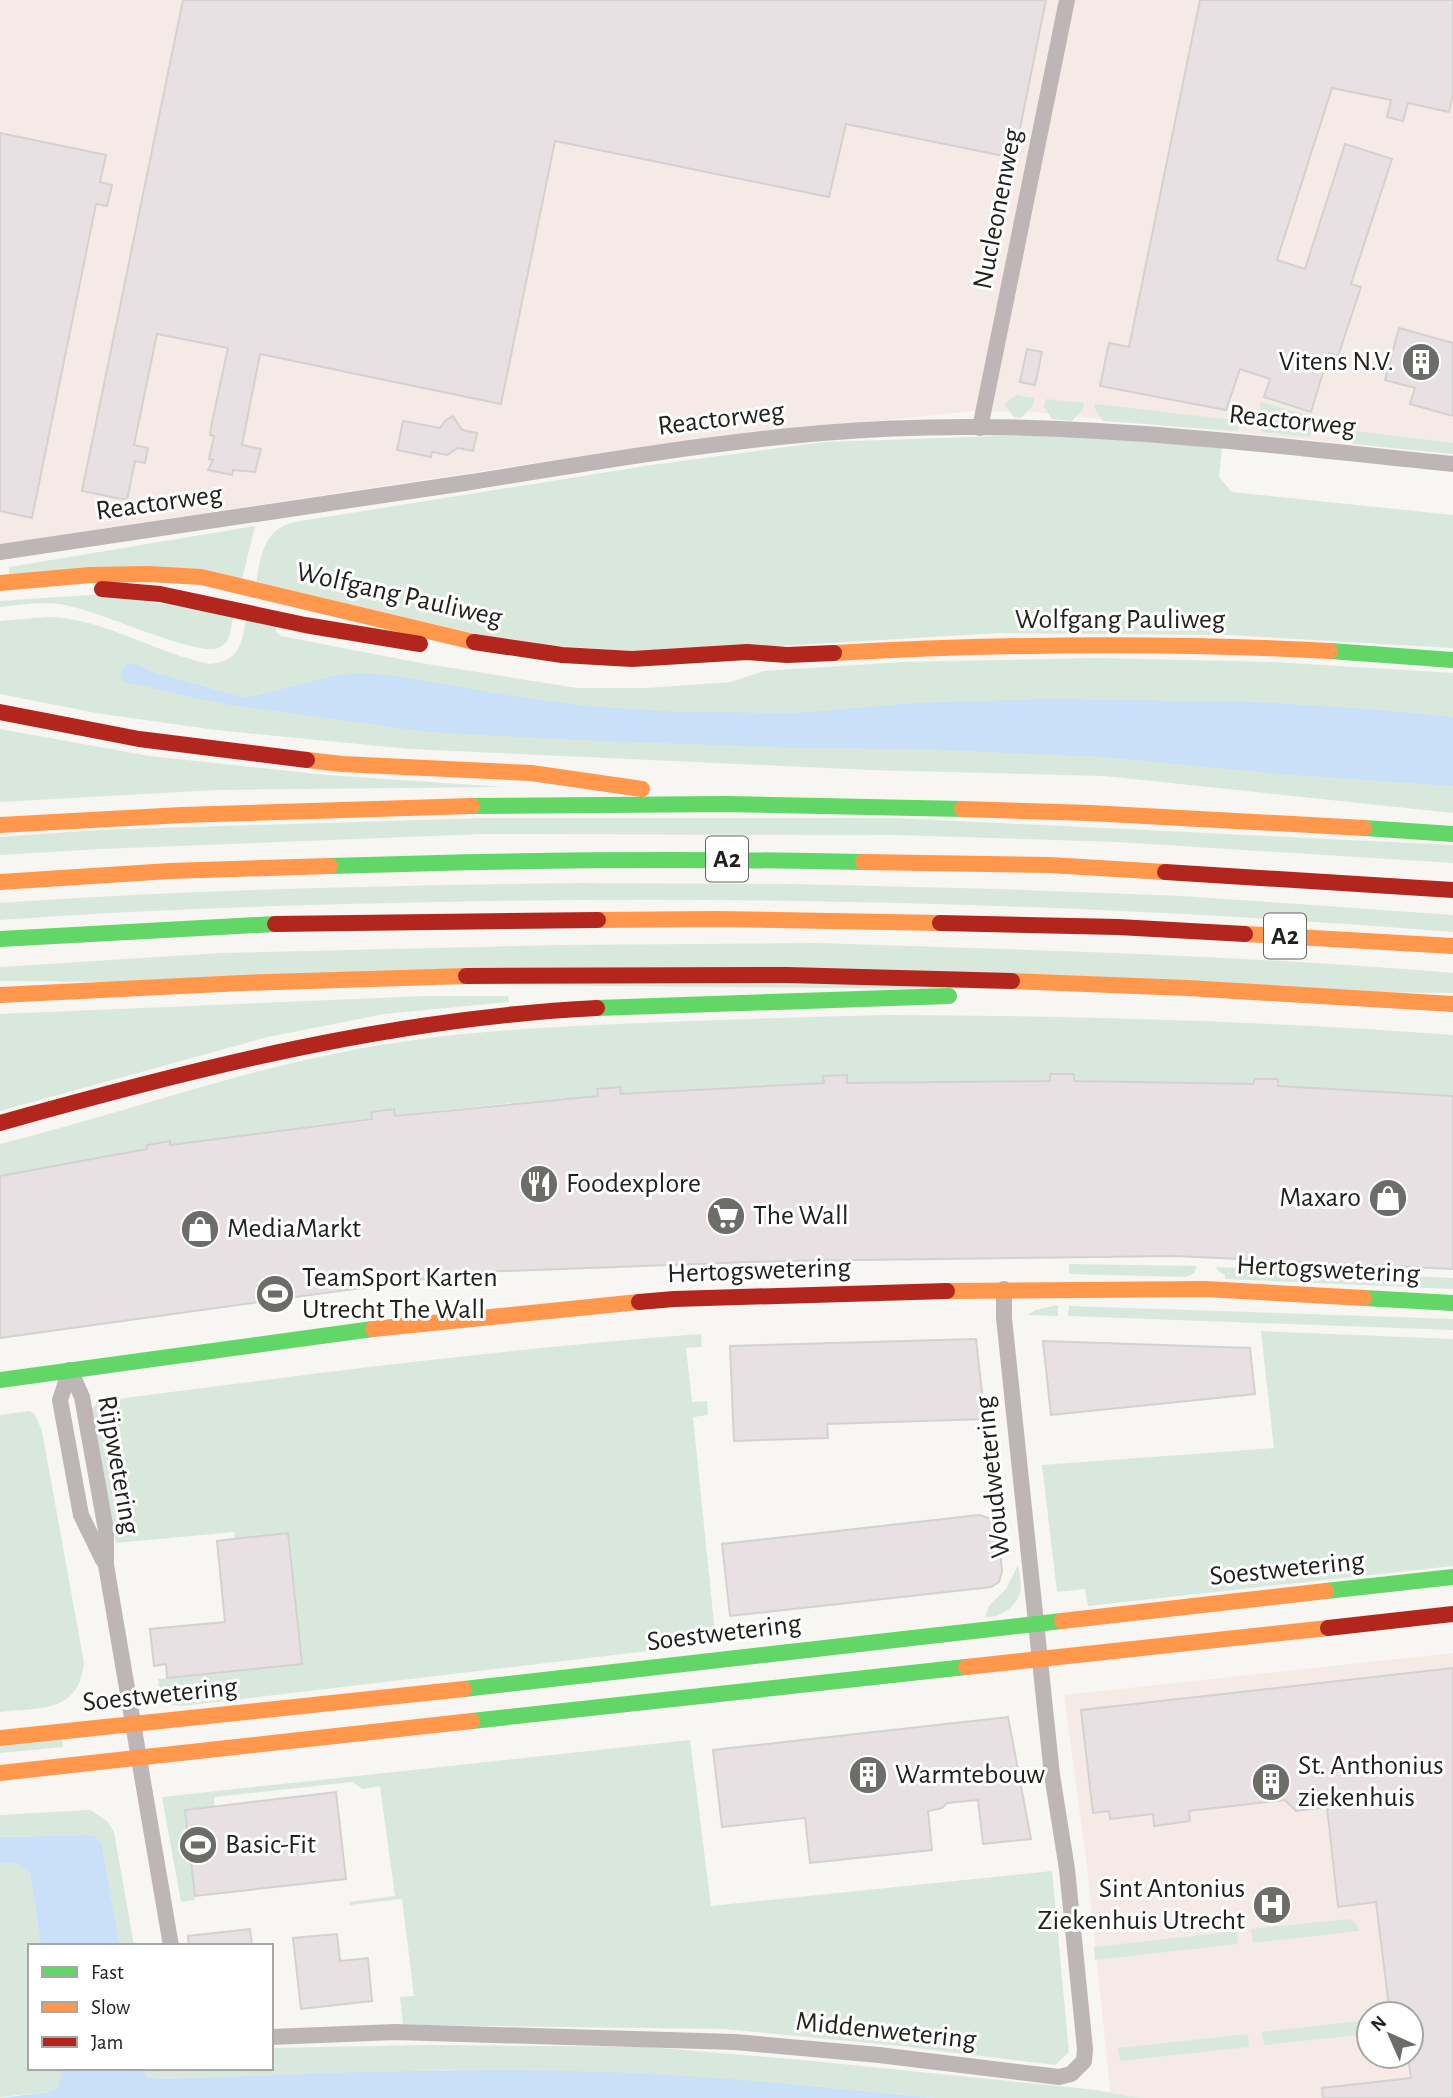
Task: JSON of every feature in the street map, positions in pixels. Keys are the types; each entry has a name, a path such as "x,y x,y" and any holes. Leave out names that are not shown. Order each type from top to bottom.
{"main road":[{"name":"Wolfgang Pauliweg","path":"0,583 90,575 148,574 201,578 309,601 377,620 488,645 562,655 632,659 747,652 787,655 963,646 1092,645 1326,651 1453,660"},
{"name":"Wolfgang Pauliweg","path":"0,595 94,589 160,594 305,625 563,668 631,672 750,664 787,655"},
{"name":"A2","path":"0,712 139,739 243,753 354,765 531,773 756,805"},
{"name":"A2","path":"0,825 367,807 756,805 1036,810 1453,834"},
{"name":"A2","path":"0,882 170,871 430,863 719,859 1049,865 1453,890"},
{"name":"A2","path":"0,939 304,923 717,919 1118,927 1453,946"},
{"name":"A2","path":"0,995 386,978 598,975 869,976 1151,986 1453,1004"},
{"name":"A2","path":"0,1124 161,1078 374,1031 464,1018 713,1002 866,1001 1151,986"},
{"name":"Hertogswetering","path":"0,1380 372,1329 674,1299 1004,1289 1229,1290 1453,1303"},
{"name":"Soestwetering","path":"0,1738 1453,1577"},
{"path":"0,1773 1453,1614"}],"street":[{"name":"Nucleonenweg","path":"980,428 1067,0"},
{"name":"Reactorweg","path":"0,552 275,513 670,451 823,433 980,428 1132,433 1453,464"},
{"name":"Woudwetering","path":"1004,1289 1004,1318 1039,1660"},
{"name":"Rijpwetering","path":"70,1370 82,1397 106,1530 106,1565 139,1759"},
{"name":"Middenwetering","path":"273,2037 395,2032 735,2042 879,2055 1059,2077 1071,2074 1084,2061 1085,2049 1066,1869 1039,1660"},
{"path":"139,1759 171,1944"}],"shaded area":[{"path":"0,0 1453,0 1453,454 1032,412 973,411 660,444 0,544"},
{"name":"Sint Antonius Ziekenhuis Utrecht","path":"1453,1653 1453,2098 1111,2098 1087,1867 1064,1695"}],"green space":[{"path":"1016,395 1034,398 1033,406 1021,418 1014,417 1004,404"},
{"path":"1046,399 1084,403 1083,409 1072,421 1052,419 1044,407"},
{"path":"1261,402 1327,420 1315,427 1309,437 1262,432 1258,418"},
{"path":"1095,404 1243,421 1237,431 1103,421 1095,409"},
{"path":"1355,431 1453,443 1453,454 1353,444"},
{"path":"1066,434 1222,448 1219,477 1232,492 1453,515 1453,648 1229,635 1001,633 660,653 516,643 256,583 265,545 276,531 294,522 652,465 824,442"},
{"path":"255,526 242,579 9,574 9,567"},
{"path":"104,594 233,616 230,635 222,646 206,649 167,639 75,607 37,603 0,607 0,601"},
{"path":"47,617 89,623 210,664 233,656 240,645 246,620 276,626 276,632 281,636 415,662 577,688 647,688 731,682 764,671 903,662 1098,658 1273,662 1453,673 1453,813 1105,776 870,770 410,749 216,730 96,713 0,694 0,621"},
{"path":"0,729 149,756 327,775 503,787 217,790 0,802"},
{"path":"486,818 896,818 1453,845 1453,863 1118,842 895,835 484,834 0,855 0,837 98,830"},
{"path":"577,883 790,884 1183,896 1453,915 1453,932 1199,915 819,901 438,902 274,906 0,920 0,903 72,898 288,889"},
{"path":"817,943 1215,957 1453,973 1453,993 0,981 0,967 221,953 562,945"},
{"path":"425,996 508,996 509,1002 384,1014 268,1037 0,1111 0,1014"},
{"path":"893,1015 1173,1020 1453,1035 1453,1096 1238,1086 1024,1081 810,1084 702,1089 497,1104 349,1121 202,1142 0,1178 0,1144 253,1073 373,1046 477,1033 547,1028"},
{"path":"1069,1264 1197,1266 1194,1273 1186,1277 1069,1274"},
{"path":"1216,1267 1453,1278 1453,1289 1225,1279 1225,1275"},
{"path":"1058,1305 1058,1316 1027,1315 1036,1310"},
{"path":"1069,1306 1453,1319 1453,1330 1068,1316"},
{"path":"1261,1331 1453,1339 1453,1566 1088,1606 1085,1589 1057,1592 1042,1465 1274,1448"},
{"path":"701,1334 702,1347 686,1348 692,1402 707,1401 708,1415 693,1417 716,1643 182,1706 171,1705 160,1699 158,1679 302,1664 288,1534 235,1539 234,1532 116,1543 92,1408 102,1401 476,1355"},
{"path":"30,1411 35,1415 42,1431 84,1663 80,1680 65,1700 43,1708 0,1712 0,1415"},
{"path":"1018,1565 1021,1588 1017,1600 1003,1613 985,1617 989,1606 1006,1589"},
{"path":"62,1739 63,1747 0,1753 0,1746"},
{"path":"690,1740 711,1906 1052,1871 1069,2052 1055,2065 891,2045 724,2029 403,2025 400,1997 414,1996 402,1899 350,1905 349,1902 395,1896 380,1786 363,1789 352,1782 214,1797 214,1806 185,1810 195,1900 181,1902 162,1797"},
{"path":"90,1810 107,1821 114,1832 134,1944 120,1944 102,1845 88,1835 0,1837 0,1815"},
{"path":"14,1862 25,1865 30,1873 41,1944 28,1944 28,2070 60,2070 58,2087 49,2092 0,2097 0,1863"},
{"path":"1348,1919 1354,1921 1360,1931 1253,1943 1251,1929"},
{"path":"1237,1931 1238,1944 1095,1960 1094,1947"},
{"path":"1355,2022 1355,2035 1264,2045 1262,2032"},
{"path":"1248,2034 1249,2047 1120,2061 1118,2048"},
{"path":"431,2045 648,2047 1096,2090 1139,2098 935,2098 812,2086 574,2071 447,2070 156,2079 147,2077 144,2070 273,2070 273,2048"}],"water":[{"path":"127,664 135,664 149,671 241,697 359,673 397,676 586,706 678,712 796,713 917,703 1052,699 1252,702 1356,708 1453,717 1453,786 1280,774 1105,757 576,740 428,732 224,704 125,682 121,669"},
{"path":"95,1836 102,1845 120,1944 41,1944 30,1873 20,1864 0,1863 0,1837"},
{"path":"60,2070 144,2070 147,2077 156,2079 523,2070 755,2081 935,2098 0,2098 49,2092 58,2087"}],"building":[{"path":"183,0 1046,0 1014,158 846,124 829,197 555,141 501,404 260,354 242,445 261,449 255,472 233,470 232,475 208,470 213,460 209,459 214,436 210,435 211,427 228,348 157,334 134,445 148,448 145,463 135,461 127,500 82,491"},
{"path":"1200,0 1453,0 1453,94 1449,112 1408,103 1403,121 1387,117 1391,100 1332,88 1277,260 1305,269 1345,144 1392,159 1351,284 1361,287 1338,356 1329,353 1311,412 1264,397 1270,379 1240,369 1226,410 1100,386 1109,343 1129,347"},
{"path":"0,133 106,155 100,182 112,185 107,206 96,204 32,518 0,511"},
{"name":"Vitens N.V.","path":"1399,328 1453,343 1453,416 1410,404 1415,388 1385,380"},
{"path":"1027,349 1042,352 1035,385 1020,382"},
{"path":"453,416 462,430 477,433 473,451 458,448 447,455 432,452 431,457 397,450 403,421 440,428"},
{"name":"The Wall","path":"1050,1074 1074,1074 1074,1081 1253,1084 1255,1079 1278,1079 1278,1086 1453,1096 1453,1269 1174,1256 781,1261 477,1272 0,1338 0,1176 147,1149 147,1145 170,1141 170,1145 372,1119 371,1112 394,1109 395,1116 598,1096 597,1089 620,1087 621,1094 824,1083 823,1076 847,1075 847,1083 1050,1081"},
{"path":"976,1339 985,1419 827,1424 828,1438 734,1441 730,1346"},
{"path":"1043,1341 1250,1348 1255,1394 1051,1415"},
{"path":"979,1515 992,1519 998,1530 1002,1571 999,1582 991,1587 730,1616 722,1544"},
{"path":"288,1533 302,1664 167,1678 166,1664 154,1666 150,1629 225,1622 217,1541"},
{"name":"St. Anthonius ziekenhuis","path":"1453,1668 1453,2098 1323,2098 1322,2088 1411,2078 1410,2070 1425,2070 1425,2000 1388,2000 1376,1902 1338,1907 1327,1807 1296,1811 1285,1800 1189,1811 1190,1821 1154,1826 1153,1814 1110,1819 1109,1811 1093,1813 1081,1710"},
{"name":"Warmtebouw","path":"1008,1717 1031,1839 983,1844 978,1800 947,1803 942,1808 928,1811 932,1850 810,1863 805,1818 722,1827 713,1750"},
{"path":"336,1792 346,1879 195,1896 185,1810"},
{"path":"250,1929 252,1944 189,1944 188,1936"},
{"path":"337,1934 340,1961 368,1958 372,2001 301,2009 293,1938"}],"traffic: fast":[{"path":"1330,651 1453,660"},
{"path":"472,806 727,804 962,809"},
{"path":"1364,828 1453,834"},
{"path":"330,866 597,860 863,862"},
{"path":"0,939 275,924"},
{"path":"597,1008 949,996"},
{"path":"1364,1298 1453,1303"},
{"path":"0,1380 373,1329"},
{"path":"1326,1591 1453,1577"},
{"path":"464,1689 1062,1621"},
{"path":"472,1721 966,1667"}],"traffic: slow":[{"path":"0,583 90,575 201,577 474,642"},
{"path":"834,653 1082,645 1330,651"},
{"path":"307,760 531,773 642,789"},
{"path":"0,825 182,815 472,806"},
{"path":"962,809 1364,828"},
{"path":"863,862 1049,865 1165,872"},
{"path":"0,882 170,871 330,866"},
{"path":"598,920 940,923"},
{"path":"1245,934 1453,946"},
{"path":"0,995 242,983 466,976"},
{"path":"1012,981 1187,988 1453,1004"},
{"path":"947,1291 1205,1289 1364,1298"},
{"path":"373,1329 639,1302"},
{"path":"1062,1621 1326,1591"},
{"path":"966,1667 1328,1628"},
{"path":"0,1738 464,1689"},
{"path":"0,1773 472,1721"}],"traffic: jam":[{"path":"102,589 160,594 305,625 420,644"},
{"path":"474,642 562,655 632,659 747,652 787,655 834,653"},
{"path":"0,712 139,739 307,760"},
{"path":"1165,872 1453,890"},
{"path":"275,924 598,920"},
{"path":"940,923 1118,927 1245,934"},
{"path":"466,976 787,975 1012,981"},
{"path":"0,1123 221,1065 370,1034 445,1022 597,1008"},
{"path":"639,1302 947,1291"},
{"path":"1328,1628 1453,1614"}],"place":[{"name":"Vitens N.V.","path":"1421,362"},
{"name":"Foodexplore","path":"539,1184"},
{"name":"Maxaro","path":"1388,1198"},
{"name":"The Wall","path":"726,1216"},
{"name":"MediaMarkt","path":"200,1229"},
{"name":"TeamSport Karten Utrecht The Wall","path":"275,1294"},
{"name":"Warmtebouw","path":"868,1775"},
{"name":"St. Anthonius ziekenhuis","path":"1271,1782"},
{"name":"Basic-Fit","path":"198,1845"},
{"name":"Sint Antonius Ziekenhuis Utrecht","path":"1272,1905"}]}
